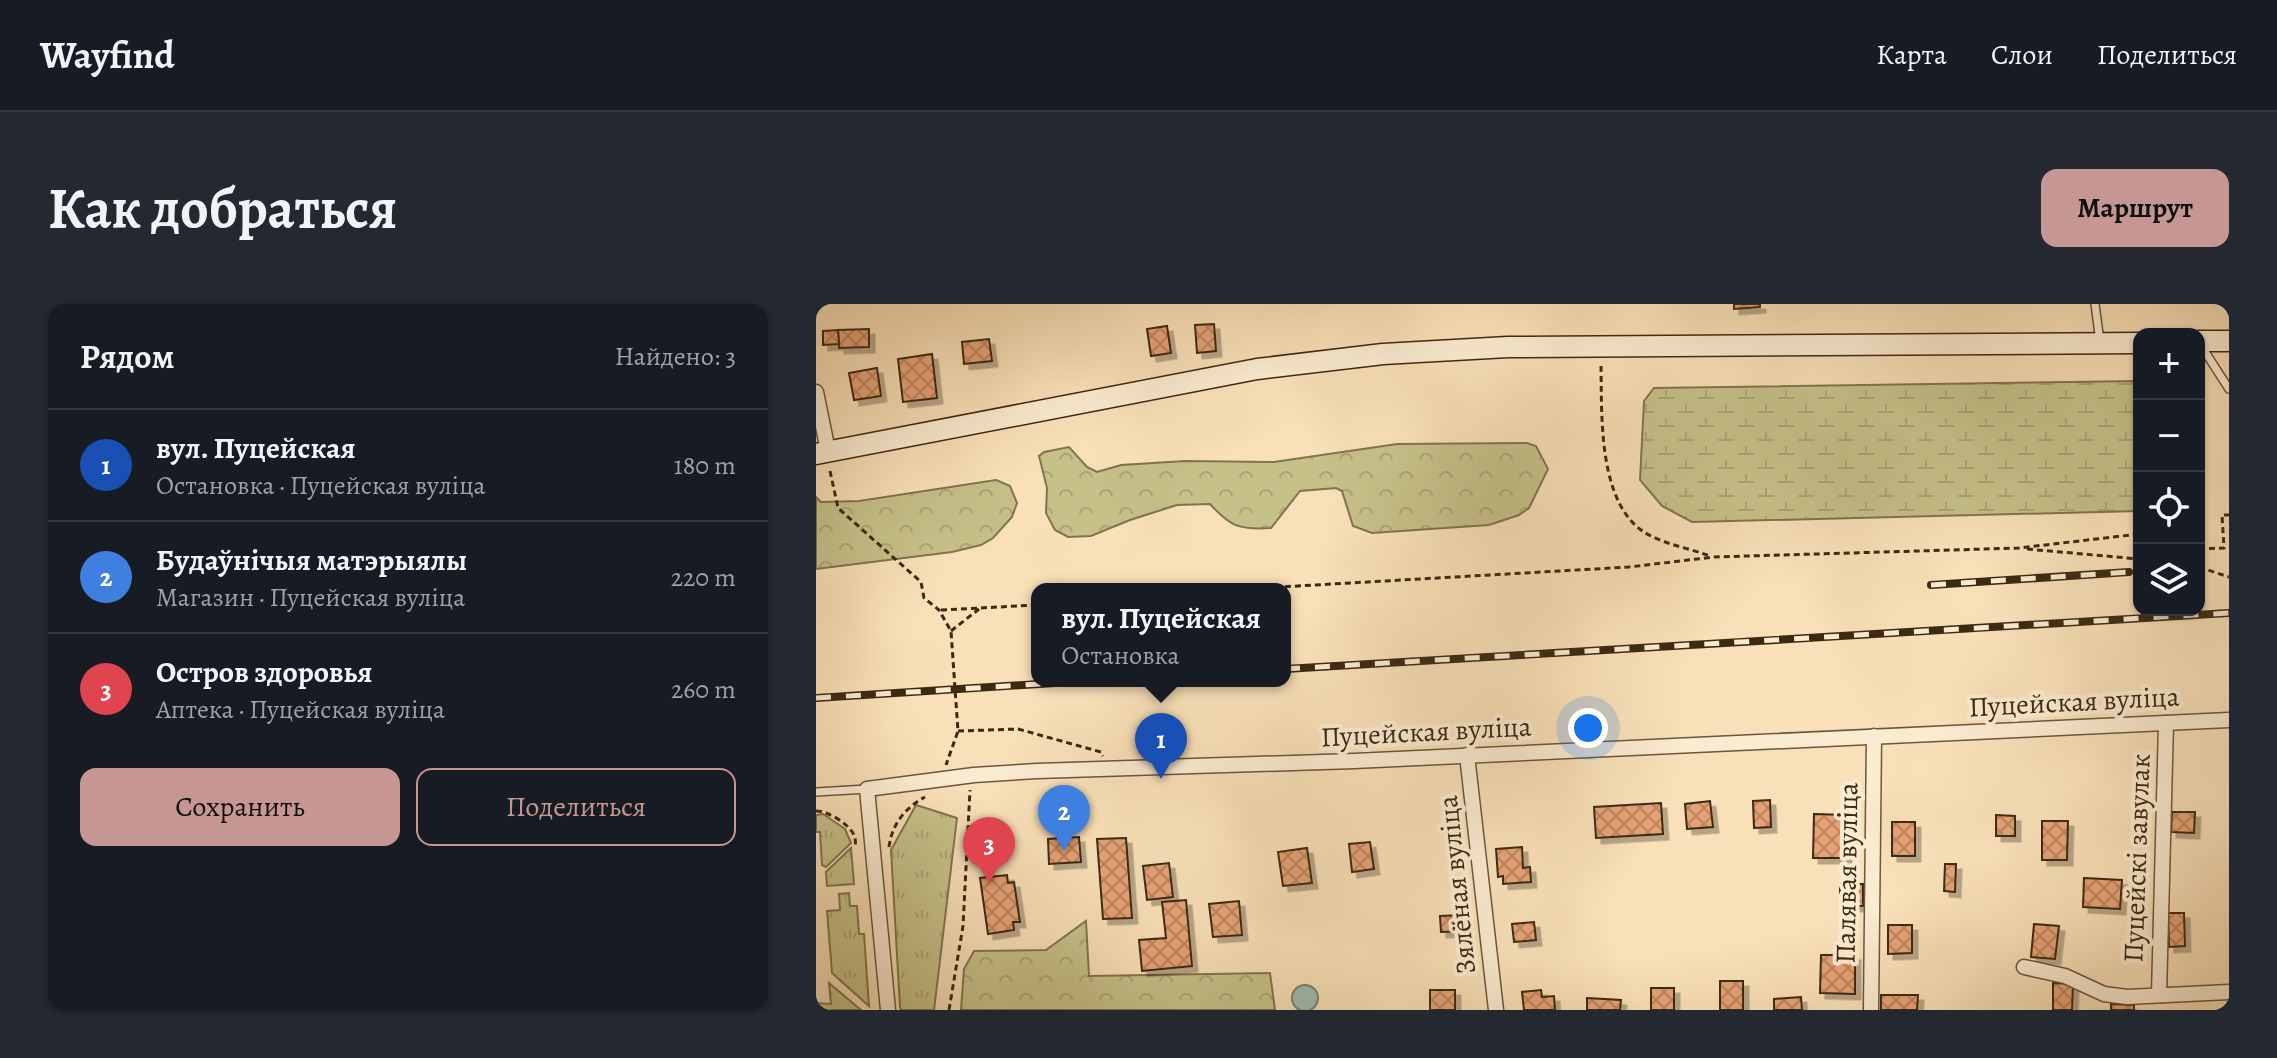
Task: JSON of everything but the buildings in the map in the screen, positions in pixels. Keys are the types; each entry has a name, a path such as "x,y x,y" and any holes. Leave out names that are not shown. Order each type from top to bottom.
{"street":[{"path":"2205,342 2229,341"},
{"path":"816,392 822,452 1257,369 1383,354 1508,347 2133,343"},
{"name":"Пуцейская вуліца","path":"867,789 974,775 1037,771 2229,720"},
{"name":"Пуцейскі завулак","path":"2159,995 2166,723"},
{"name":"Палявая вуліца","path":"1871,1010 1874,736"},
{"name":"Зялёная вуліца","path":"1467,755 1496,1010"},
{"path":"867,789 888,1010"},
{"name":"Пуцейскі завулак","path":"2024,967 2065,976 2104,994 2127,997 2229,992"}],"lane":[{"path":"2095,304 2101,344"},
{"path":"2205,351 2229,389"},
{"path":"816,792 867,789"}],"path":[{"path":"1601,366 1602,424 1609,480 1631,521 1650,536 1714,557"},
{"path":"822,452 838,508 921,582 924,598 939,610 951,631 958,731 945,768"},
{"path":"2205,549 2224,548 2222,515 2229,515"},
{"path":"1291,586 1629,567 1714,557 2019,548 2133,535"},
{"path":"2019,548 2133,558"},
{"path":"2205,569 2229,577"},
{"path":"939,610 1031,605"},
{"path":"951,631 979,609"},
{"path":"949,1010 963,926 970,786"},
{"path":"889,851 894,828 904,813 929,795"},
{"path":"816,811 822,811 854,835 856,852"}],"green space":[{"path":"2133,381 2133,511 1692,522 1662,506 1640,480 1644,401 1654,388"},
{"path":"1527,443 1536,446 1548,469 1529,508 1519,515 1489,525 1372,533 1353,526 1342,491 1336,488 1300,491 1271,528 1236,525 1210,504 1177,505 1091,536 1068,537 1055,530 1046,513 1047,488 1039,456 1069,447 1087,467 1097,472 1121,465 1185,461 1274,462 1397,444"},
{"path":"996,480 1010,486 1017,503 1012,517 993,538 981,545 952,552 816,569 816,497 821,502 859,501"},
{"path":"916,805 957,818 934,1010 901,1010 900,1007 891,850"},
{"path":"823,814 845,829 851,843 826,867 822,865 820,832 816,832 816,815"},
{"path":"851,848 854,884 827,886 826,872"},
{"path":"849,893 850,906 857,906 859,934 864,934 869,1006 832,973 827,911 840,910 839,894"},
{"path":"1086,921 1089,976 1270,973 1275,1010 961,1010 964,969 974,951 1046,950"},
{"path":"829,983 861,1010 816,1010 816,1003 831,1004"}],"shaded area":[{"path":"1305,985 1314,989 1318,998 1314,1007 1305,1011 1296,1007 1292,998 1296,989"}],"railway":[{"path":"1931,585 2129,572"},
{"path":"1291,669 2229,613"},
{"path":"816,698 1031,685"}],"place":[{"name":"вул. Пуцейская","path":"1161,779"},
{"name":"Будаўнічыя матэрыялы","path":"1064,851"},
{"name":"Остров здоровья","path":"989,883"}]}
